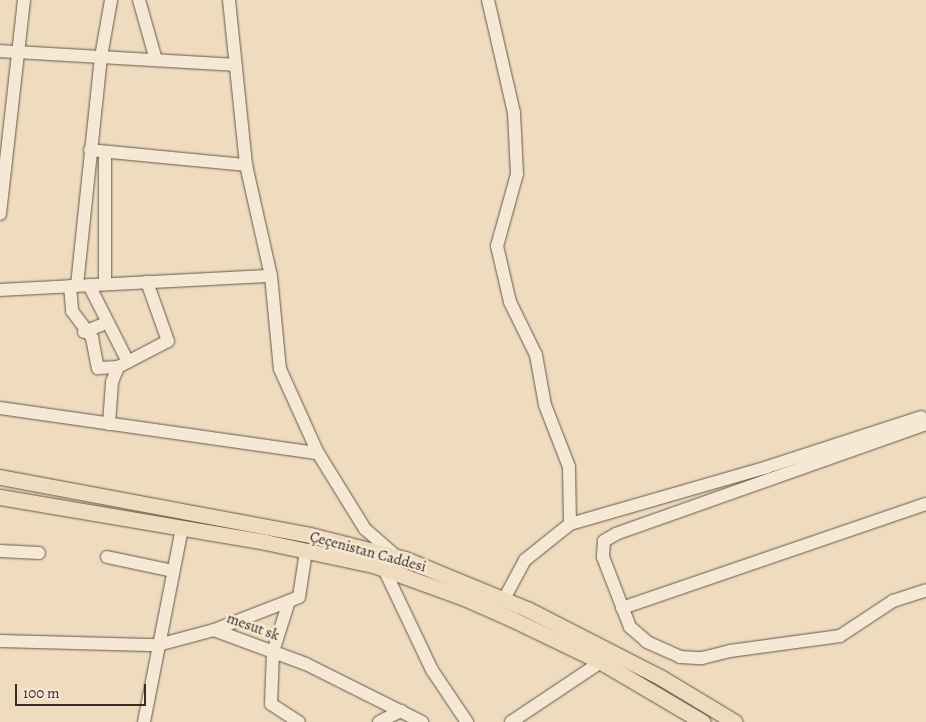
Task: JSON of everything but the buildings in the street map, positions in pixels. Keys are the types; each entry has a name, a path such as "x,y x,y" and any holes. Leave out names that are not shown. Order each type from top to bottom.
{"main road":[{"name":"Çeçenistan Caddesi","path":"4,477 356,546 396,556 504,599 660,677 734,722"},
{"name":"Çeçenistan Caddesi","path":"0,497 182,528 306,551 384,568 464,598 601,662 703,722"},
{"path":"0,506 17,500"}],"street":[{"path":"0,214 24,0"},
{"path":"110,0 90,150 78,285 72,312 94,344 98,368 123,365 168,341 147,282"},
{"path":"139,0 156,60"},
{"path":"229,0 246,165 270,276 274,337 280,369 318,453 365,529 396,556"},
{"path":"488,0 514,113 517,174 497,246 510,302 536,355 545,405 570,466 570,524"},
{"path":"0,51 236,65"},
{"path":"90,150 246,165"},
{"path":"105,152 105,284"},
{"path":"0,290 270,276"},
{"path":"78,285 106,323 123,365"},
{"path":"84,332 106,323"},
{"path":"109,424 112,382 123,365"},
{"path":"0,408 318,453"},
{"path":"504,599 525,560 570,524 767,467 926,416"},
{"path":"926,424 616,534 604,541 604,557 630,627 647,642 680,657 702,658 730,651 840,636 893,601 926,590"},
{"path":"622,608 926,504"},
{"path":"144,722 182,528"},
{"path":"356,546 365,529"},
{"path":"0,551 39,554"},
{"path":"214,630 299,597 306,551"},
{"path":"107,557 173,571"},
{"path":"384,568 432,670 468,722"},
{"path":"288,601 273,652 271,704 299,722"},
{"name":"mesut sk","path":"0,642 158,645 214,630 306,664 422,722"},
{"path":"511,722 601,662"},
{"path":"379,722 401,711"}]}
